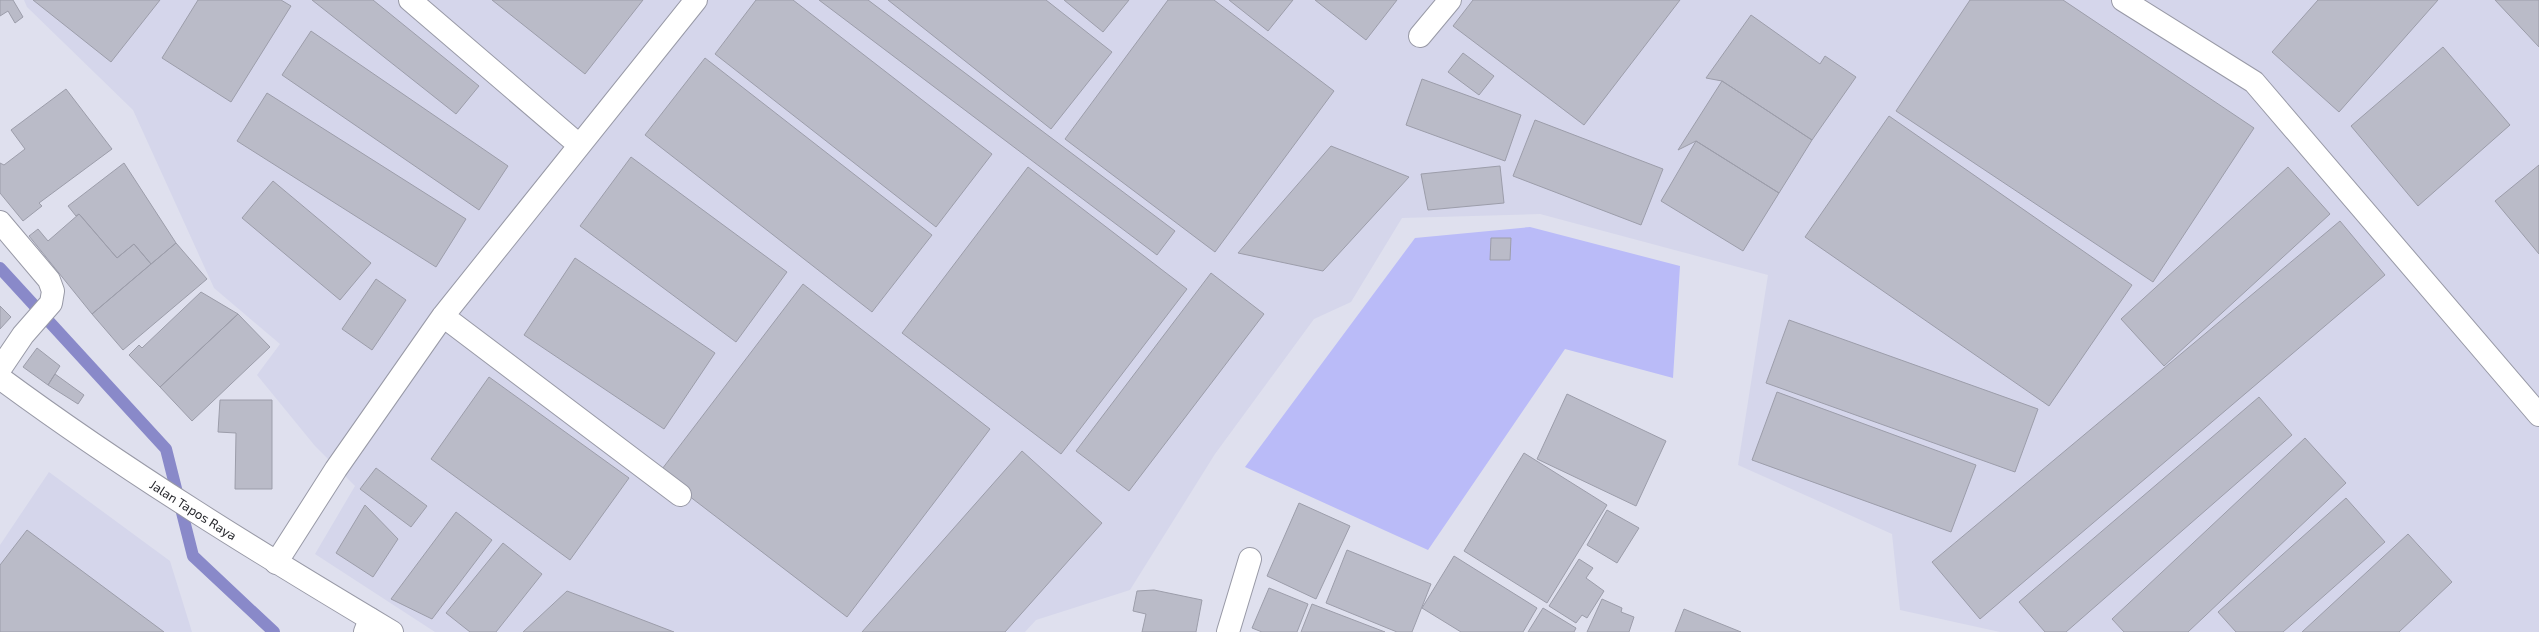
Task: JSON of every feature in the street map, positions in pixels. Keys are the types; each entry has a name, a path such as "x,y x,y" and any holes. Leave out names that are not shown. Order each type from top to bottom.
{"main road":[{"path":"410,0 579,145"},
{"path":"276,563 336,469 442,316 696,0"},
{"path":"1420,36 1450,0"},
{"path":"2123,0 2254,82 2539,414"},
{"path":"0,222 49,280 53,291 51,303 23,335 0,369"},
{"path":"442,316 680,495"},
{"name":"Jalan Tapos Raya","path":"0,378 64,426 209,522 276,563 368,625 392,632"},
{"path":"1228,632 1250,559"}],"shaded area":[{"path":"24,0 2539,0 2539,632 2000,632 1900,610 1892,534 1738,465 1768,275 1540,214 1402,218 1351,302 1314,319 1215,454 1130,590 1036,620 1025,632 435,632 315,554 355,486 315,446 257,375 280,344 214,288 133,110 27,7"},
{"path":"1530,227 1680,266 1673,378 1565,349 1428,550 1245,467 1415,238"},
{"path":"49,472 170,561 192,632 0,632 0,545"}],"building":[{"path":"0,0 13,0 23,17 15,23 8,11 0,16"},
{"path":"33,0 160,0 111,62"},
{"path":"198,0 281,0 291,6 231,102 162,58"},
{"path":"312,0 373,0 479,86 456,114"},
{"path":"492,0 643,0 585,74"},
{"path":"756,0 793,0 992,154 936,227 715,54"},
{"path":"819,0 868,0 1175,231 1157,255"},
{"path":"888,0 1046,0 1112,52 1051,129"},
{"path":"1064,0 1129,0 1103,32"},
{"path":"1168,0 1214,0 1334,91 1215,252 1065,139"},
{"path":"1229,0 1293,0 1268,31"},
{"path":"1315,0 1397,0 1366,40"},
{"path":"1473,0 1680,0 1584,125 1453,26"},
{"path":"1970,0 2063,0 2254,128 2153,282 1896,111"},
{"path":"2318,0 2438,0 2339,112 2272,52"},
{"path":"2495,0 2539,0 2539,47"},
{"path":"1751,15 1820,64 1825,56 1856,77 1812,140 1722,81 1706,78"},
{"path":"311,31 508,166 479,210 282,75"},
{"path":"2443,47 2510,125 2418,206 2351,126"},
{"path":"1463,53 1494,76 1479,95 1448,72"},
{"path":"705,58 932,235 872,312 645,135"},
{"path":"1422,79 1521,115 1505,161 1406,125"},
{"path":"1722,81 1812,140 1779,193 1696,141 1678,150"},
{"path":"66,89 112,149 39,203 42,206 23,221 0,193 0,163 4,165 25,149 11,130"},
{"path":"267,93 466,219 436,267 237,141"},
{"path":"1889,116 2132,285 2049,406 1805,237"},
{"path":"1535,120 1663,169 1641,225 1513,176"},
{"path":"1696,141 1779,193 1743,251 1661,201"},
{"path":"1331,146 1409,177 1323,271 1238,253"},
{"path":"631,157 787,272 736,342 580,226"},
{"path":"124,163 176,243 151,264 134,244 117,258 81,216 79,214 76,216 68,206"},
{"path":"2539,165 2539,254 2495,201"},
{"path":"1500,166 1504,203 1428,210 1421,174"},
{"path":"1028,167 1187,289 1061,454 902,333"},
{"path":"2288,167 2330,214 2164,366 2121,319"},
{"path":"273,181 371,263 340,300 242,218"},
{"path":"79,214 117,258 134,244 151,264 92,314 29,236 38,229 48,241"},
{"path":"2340,221 2385,275 1980,619 1932,562"},
{"path":"1491,238 1511,238 1510,260 1490,260"},
{"path":"176,243 207,279 123,350 92,314"},
{"path":"575,258 715,353 664,429 524,335"},
{"path":"1211,273 1264,314 1129,491 1076,451"},
{"path":"376,279 406,300 372,350 342,329"},
{"path":"803,284 990,429 847,617 659,473"},
{"path":"201,292 238,314 160,387 129,355 139,345 142,348"},
{"path":"0,306 11,317 0,329"},
{"path":"238,314 270,347 192,421 160,387"},
{"path":"1789,320 2038,409 2015,472 1766,383"},
{"path":"37,348 60,366 48,385 23,367"},
{"path":"55,374 84,395 78,404 48,385"},
{"path":"489,377 629,478 570,560 431,459"},
{"path":"1777,392 1976,465 1951,532 1752,460"},
{"path":"1567,394 1666,441 1636,506 1537,459"},
{"path":"2259,397 2292,435 2066,632 2045,632 2019,602"},
{"path":"220,400 272,400 272,489 235,489 236,433 218,432"},
{"path":"2305,438 2346,483 2188,632 2124,632 2112,619"},
{"path":"1022,451 1102,523 1005,632 862,632"},
{"path":"1524,453 1607,505 1547,603 1464,551"},
{"path":"376,468 427,506 411,527 360,489"},
{"path":"2346,498 2385,542 2283,632 2236,632 2218,612"},
{"path":"1299,503 1350,526 1316,599 1267,576"},
{"path":"365,505 398,539 373,577 336,553"},
{"path":"1607,510 1639,528 1617,563 1587,545"},
{"path":"456,512 492,540 432,619 391,599"},
{"path":"27,530 164,632 0,632 0,565"},
{"path":"2408,534 2452,582 2399,632 2302,632"},
{"path":"503,543 542,574 496,632 470,632 446,613"},
{"path":"1347,550 1431,584 1412,632 1397,632 1326,603"},
{"path":"1454,556 1537,608 1523,632 1461,632 1422,608"},
{"path":"1579,559 1593,568 1586,578 1604,591 1587,618 1582,615 1576,623 1549,606"},
{"path":"1269,588 1308,604 1297,632 1262,632 1252,628"},
{"path":"1154,590 1202,600 1196,632 1142,632 1146,614 1133,611 1137,591"},
{"path":"567,591 674,632 523,632"},
{"path":"1602,599 1622,608 1621,612 1634,617 1629,632 1587,632"},
{"path":"1312,604 1385,632 1301,632"},
{"path":"1543,608 1576,628 1574,632 1528,632"},
{"path":"1684,609 1741,632 1675,632"}],"waterway":[{"path":"0,268 166,449 193,556 274,632"}]}
